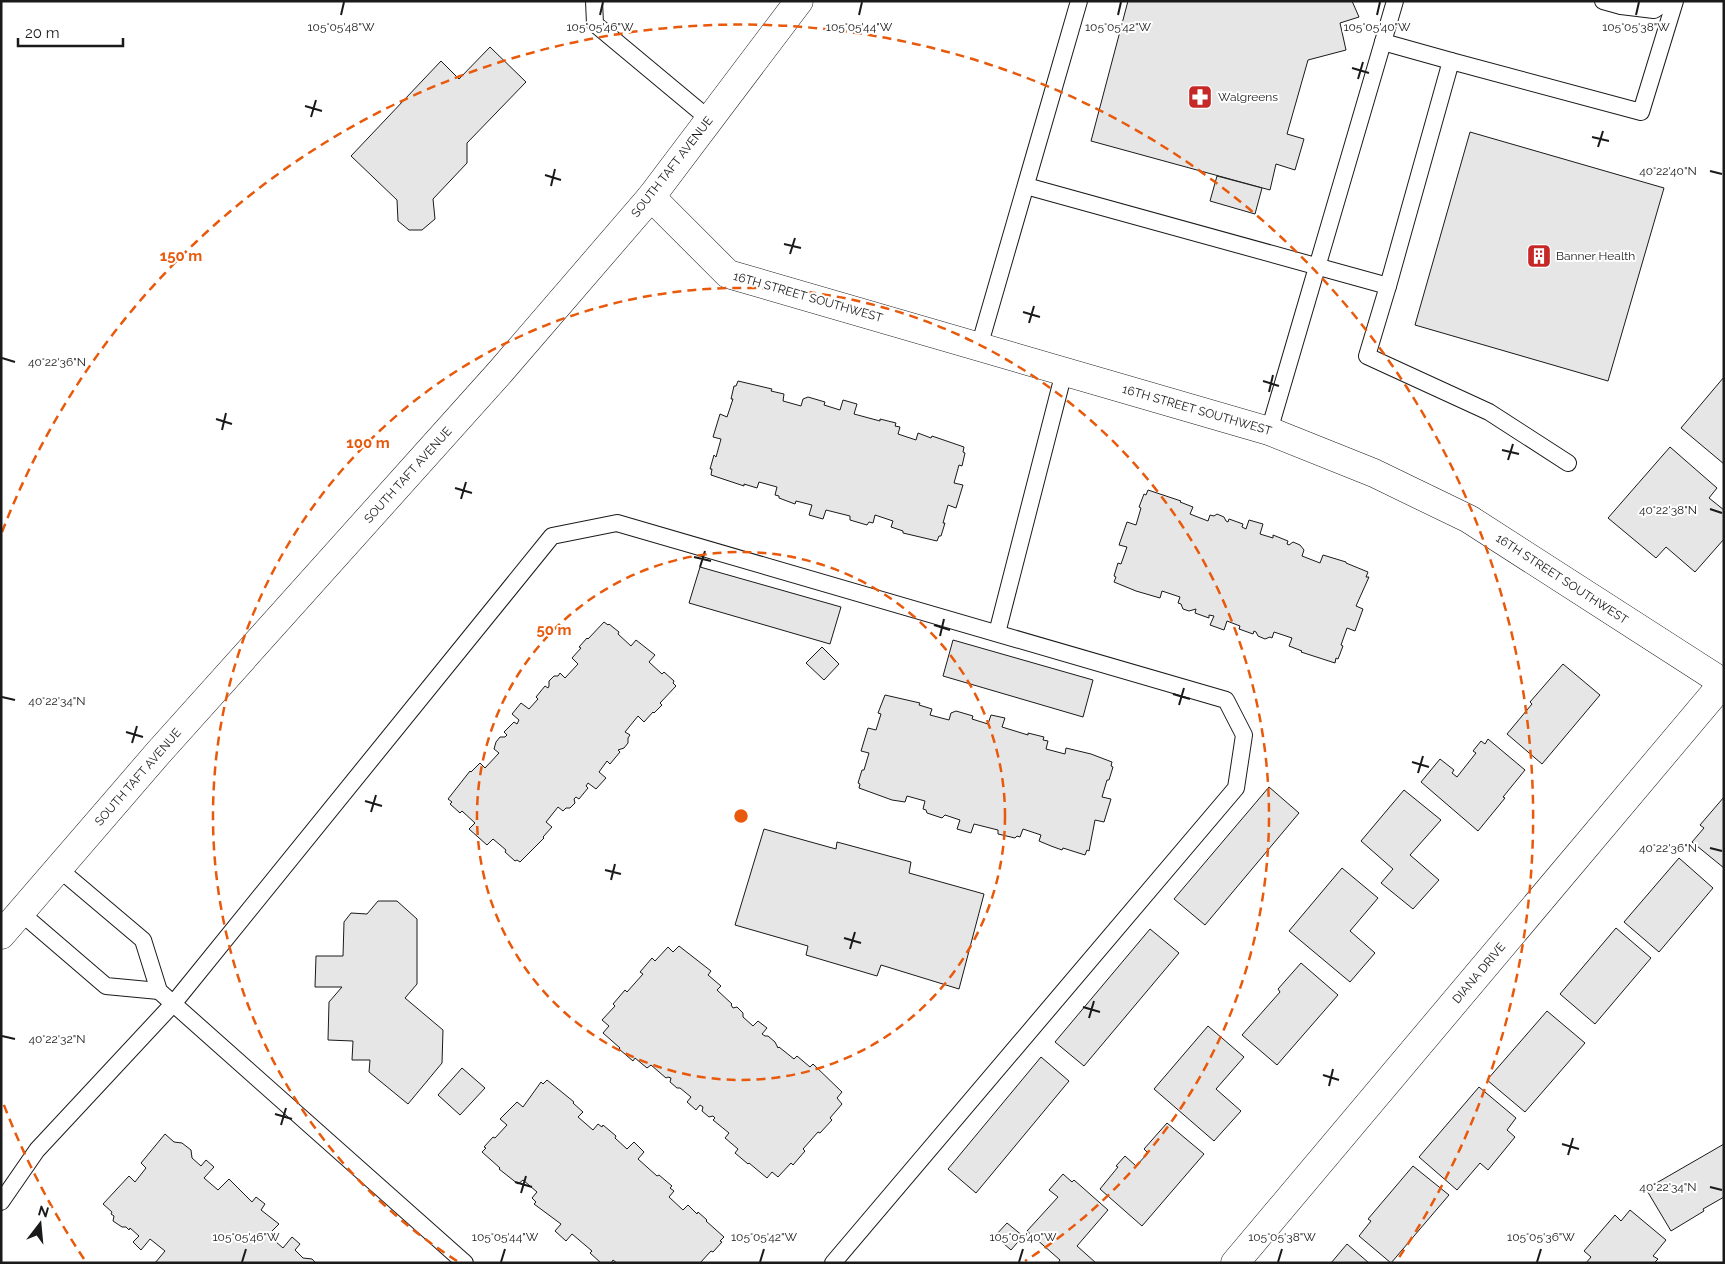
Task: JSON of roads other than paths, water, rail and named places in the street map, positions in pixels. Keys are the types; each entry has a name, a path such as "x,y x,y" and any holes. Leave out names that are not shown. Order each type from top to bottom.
{"street":[{"name":"SOUTH TAFT AVENUE","path":"1,935 166,744 501,371 651,197 799,1"},
{"name":"16TH STREET SOUTHWEST","path":"651,197 728,274 1269,431 1374,473 1469,519 1724,683"},
{"name":"DIANA DRIVE","path":"1235,1263 1724,683"}],"lane":[{"path":"594,1 595,24 709,119"},
{"path":"979,346 1079,1"},
{"path":"1269,431 1394,1"},
{"path":"1603,1 1621,6 1654,10 1668,1"},
{"path":"1383,42 1641,112 1675,1"},
{"path":"1451,61 1367,356 1489,412 1568,463"},
{"path":"1026,186 1388,286"},
{"path":"997,633 1064,372"},
{"path":"1,1202 36,1150 174,1004 552,536 617,523 1226,700 1244,736 1236,788 833,1263"},
{"path":"59,869 143,940 158,991"},
{"path":"21,913 106,986 158,991 465,1263"}],"place":[{"name":"Walgreens","path":"1200,97"},
{"name":"Banner Health","path":"1539,256"}]}
